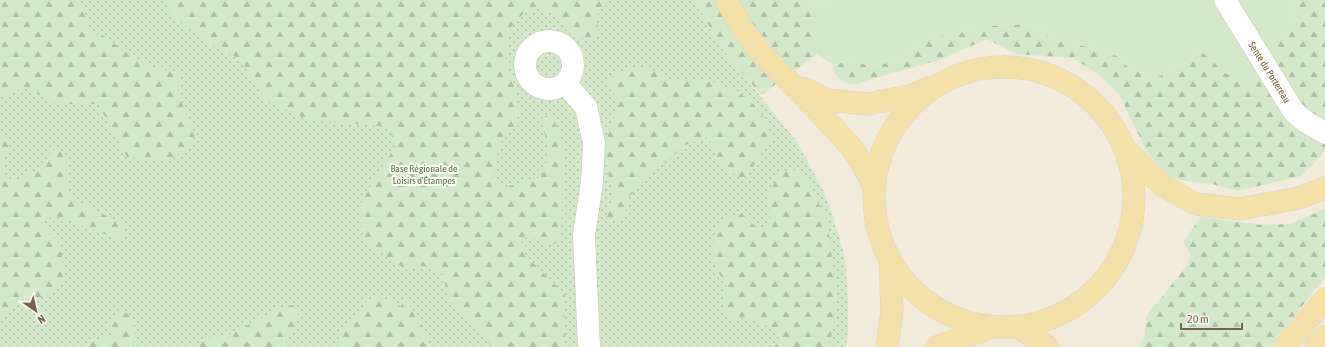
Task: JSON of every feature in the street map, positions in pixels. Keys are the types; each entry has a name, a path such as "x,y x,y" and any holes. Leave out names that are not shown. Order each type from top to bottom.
{"main road":[{"path":"726,0 743,29 762,54 792,83 852,148 872,181 880,235 890,259 902,278 920,296 937,308 953,317 973,323 995,326 1017,326 1037,322 1050,318 1072,307 1088,296 1112,270 1122,251 1130,228 1134,205 1134,184 1130,164 1124,148 1112,125 1099,108 1076,88 1038,71 1022,68 1000,67 982,69 962,74 909,96 867,104 828,100 792,83"},
{"path":"874,192 881,155 889,137 900,119 928,92 943,82"},
{"path":"1124,148 1163,186 1196,204 1240,209 1299,198 1325,188"},
{"path":"887,347 892,312 890,259"},
{"path":"1285,347 1325,299"},
{"path":"936,347 995,326"},
{"path":"1017,326 1048,347"},
{"path":"1316,347 1325,337"}],"street":[{"name":"Sente du Portereau","path":"1225,0 1294,112 1306,122 1325,133"},
{"path":"565,83 586,107 594,143 592,182 584,235 589,347"}],"shaded area":[{"path":"696,0 1325,0 1325,347 846,347 848,332 848,298 845,257 825,194 798,143 729,57"}],"green space":[{"name":"Base Régionale de Loisirs d'Étampes","path":"0,0 696,0 713,34 729,57 798,143 825,194 845,257 848,298 848,332 846,347 0,347"},
{"path":"0,0 80,0 90,30 104,36 130,55 154,69 179,72 178,92 194,136 189,149 164,161 127,157 98,104 62,104 48,101 30,88 12,91 0,98"},
{"path":"163,0 607,0 603,3 597,16 598,30 593,39 576,38 567,31 557,17 540,8 523,14 511,27 505,62 513,82 520,113 512,130 502,141 496,158 494,173 501,188 540,178 546,168 547,144 541,119 552,113 563,149 561,240 552,245 525,235 520,245 527,257 565,294 565,347 493,347 447,296 444,275 428,266 402,267 363,240 360,206 373,181 395,147 389,127 309,120 266,101 240,59 208,43 175,18"},
{"path":"696,0 828,0 807,3 814,18 817,54 761,95 729,57 713,34"},
{"path":"828,0 1296,0 1295,28 1277,41 1278,56 1275,71 1246,84 1227,74 1202,52 1179,67 1153,79 1127,66 1117,56 1093,48 1049,38 1042,29 1026,24 987,26 932,38 899,61 869,66 852,60 834,65 817,54 814,18 807,3"},
{"path":"1296,0 1325,0 1325,150 1301,176 1237,191 1208,183 1185,181 1168,176 1147,152 1119,94 1097,73 1072,58 1016,54 987,39 939,60 853,85 841,81 833,71 834,65 852,60 869,66 899,61 932,38 987,26 1026,24 1042,29 1049,38 1093,48 1117,56 1127,66 1153,79 1179,67 1202,52 1227,74 1278,56 1277,41 1295,28"},
{"path":"641,67 656,71 668,79 712,81 748,98 762,115 772,137 744,181 717,162 715,148 706,138 685,145 645,180 629,197 624,216 615,221 606,216 613,195 606,164 604,146 620,101 603,81 625,70"},
{"path":"0,136 6,139 11,149 6,155 1,167 8,178 18,180 25,173 43,169 48,156 57,147 67,156 66,179 72,196 85,205 123,224 123,241 56,216 44,219 44,227 61,245 64,278 54,290 36,301 13,303 0,323"},
{"path":"792,169 799,173 808,182 827,220 836,288 834,324 829,347 775,347 780,336 767,326 745,316 731,321 723,309 724,298 728,289 716,268 712,254 715,232 724,218 742,214 756,227 766,229 770,217 769,194 780,172"},
{"path":"1325,209 1325,277 1270,347 1139,347 1145,335 1146,316 1187,266 1191,254 1183,242 1201,217 1262,225 1290,224"},
{"path":"381,297 393,301 401,307 404,299 418,316 431,347 338,347 344,326 359,316 364,309 367,299"},
{"path":"295,305 299,318 285,339 288,347 197,347 207,338 225,337 285,306"},
{"path":"120,309 132,317 135,328 134,347 88,347 88,344 102,338 112,336 109,321"}]}
